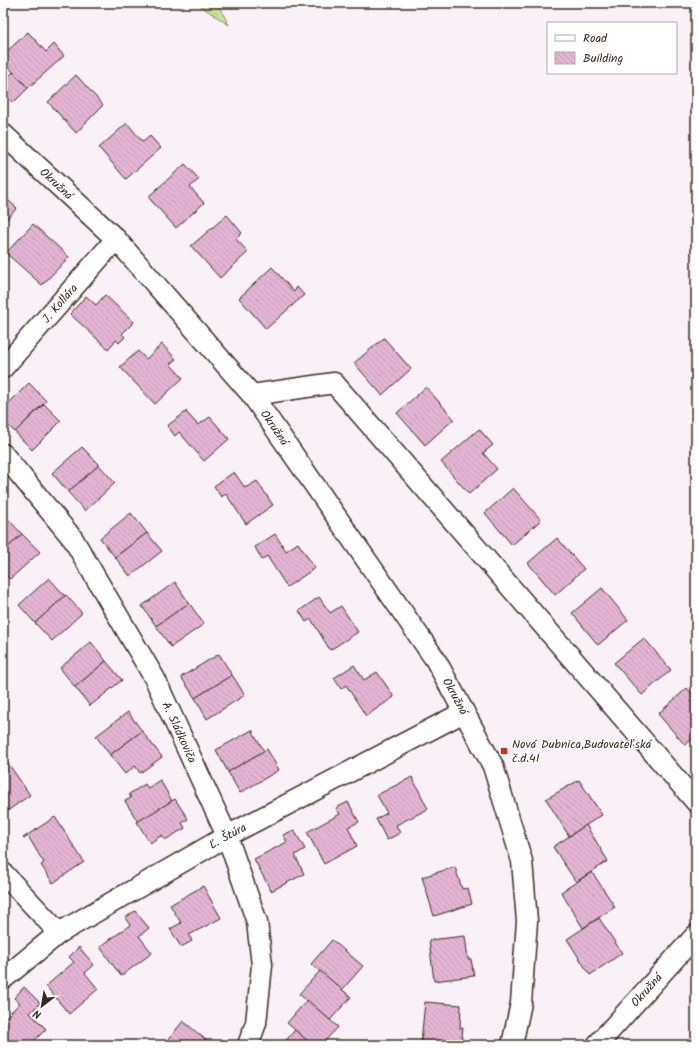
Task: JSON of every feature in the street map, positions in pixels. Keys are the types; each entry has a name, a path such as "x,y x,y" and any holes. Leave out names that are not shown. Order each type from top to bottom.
{"street":[{"name":"Okružná","path":"3,134 116,239 252,395 435,659 494,766 522,861 527,921 521,1003 512,1045"},
{"name":"J. Kollára","path":"3,368 116,239"},
{"name":"Okružná","path":"252,395 334,383 696,802"},
{"name":"A. Sládkoviča","path":"3,454 73,539 89,566 155,679 227,836 257,922 262,964 256,1023 248,1045"},
{"name":"Ľ. Štúra","path":"3,979 59,933 227,836 464,712"},
{"path":"3,873 59,933"},
{"name":"Okružná","path":"597,1045 696,935"}],"green space":[{"path":"196,3 217,3 229,25"}],"building":[{"path":"28,32 46,52 54,44 64,56 28,88 3,61 3,55"},
{"path":"13,72 28,88 13,103 3,92 3,82"},
{"path":"76,75 103,105 76,133 48,102"},
{"path":"127,123 143,142 150,136 161,148 126,179 99,148"},
{"path":"185,164 199,179 190,187 204,203 176,228 148,197"},
{"path":"3,196 17,208 3,223"},
{"path":"227,215 242,233 236,239 248,252 220,278 191,246"},
{"path":"33,224 69,257 42,285 6,253"},
{"path":"272,267 294,292 297,287 304,295 266,329 239,298"},
{"path":"105,295 134,322 122,334 125,337 119,343 116,340 108,349 70,314 86,296 96,305"},
{"path":"384,338 411,369 382,395 354,363"},
{"path":"162,344 176,359 170,364 183,378 155,404 120,367 138,351 146,359"},
{"path":"29,383 46,401 15,432 3,421 3,409"},
{"path":"426,387 454,419 425,445 397,413"},
{"path":"44,404 61,421 32,450 15,432"},
{"path":"187,411 186,412 198,425 210,417 229,439 204,461 179,432 175,436 167,426"},
{"path":"479,429 493,445 483,453 497,469 469,494 441,462"},
{"path":"82,447 99,465 68,492 52,473"},
{"path":"99,465 115,483 85,511 68,492"},
{"path":"234,472 245,488 257,481 273,505 246,524 226,494 221,497 214,486"},
{"path":"513,488 541,520 512,545 485,513"},
{"path":"131,513 147,533 115,557 100,538"},
{"path":"5,516 22,534 3,552 3,518"},
{"path":"147,533 162,551 130,576 115,557"},
{"path":"22,534 40,552 10,579 3,572 3,552"},
{"path":"275,534 286,551 298,543 315,568 287,587 267,556 262,560 255,547"},
{"path":"557,538 584,569 555,595 528,563"},
{"path":"49,578 65,596 35,623 19,605"},
{"path":"175,582 189,603 156,626 142,606"},
{"path":"602,588 628,620 598,645 572,613"},
{"path":"66,595 82,613 52,641 35,623"},
{"path":"319,597 330,613 341,606 358,632 330,650 311,619 306,622 299,611"},
{"path":"189,603 204,624 171,647 156,626"},
{"path":"644,638 671,670 642,695 614,663"},
{"path":"91,642 106,661 75,687 60,668"},
{"path":"219,654 232,675 195,698 181,677"},
{"path":"106,661 122,680 90,706 75,687"},
{"path":"354,665 364,680 377,672 394,697 366,716 346,685 341,689 334,678"},
{"path":"232,675 245,695 207,719 195,698"},
{"path":"687,688 696,699 696,736 685,745 658,714"},
{"path":"128,712 142,731 110,755 96,736"},
{"path":"252,730 264,751 228,772 216,750"},
{"path":"142,731 162,757 140,773 135,766 125,774 110,755"},
{"path":"267,749 279,770 240,793 228,772"},
{"path":"3,756 30,795 3,814"},
{"path":"412,777 428,809 396,825 400,833 387,840 376,819 387,813 377,795"},
{"path":"160,780 172,801 138,822 125,801 131,798 129,794 145,784 148,788"},
{"path":"579,780 602,815 569,836 546,799"},
{"path":"175,799 188,819 182,823 185,828 165,840 162,835 150,843 137,822"},
{"path":"348,802 359,822 348,827 357,846 324,864 307,832 340,814 336,808"},
{"path":"55,817 84,862 53,883 41,865 44,863 28,836 24,839 23,838"},
{"path":"586,825 608,861 576,882 553,847"},
{"path":"294,830 305,849 295,855 304,874 271,891 254,859 287,842 283,835"},
{"path":"455,867 462,889 468,888 472,904 434,916 422,877"},
{"path":"592,872 615,907 583,928 561,892"},
{"path":"203,886 221,918 189,935 192,941 181,947 170,929 181,923 170,905"},
{"path":"135,911 149,928 139,936 152,953 121,976 100,947 130,925 125,918"},
{"path":"599,918 622,953 590,975 567,939"},
{"path":"465,936 468,959 471,959 474,976 434,981 429,940"},
{"path":"332,940 363,966 342,990 311,964"},
{"path":"79,947 94,965 85,973 98,989 69,1014 46,986 74,962 69,957"},
{"path":"320,971 351,997 330,1020 299,994"},
{"path":"24,987 40,1003 30,1013 46,1029 30,1045 9,1045 3,1039 3,1020 20,1003 14,998"},
{"path":"307,1000 338,1027 321,1045 312,1045 287,1023"},
{"path":"425,1002 461,1005 460,1028 463,1028 461,1045 421,1042"},
{"path":"183,1021 212,1045 164,1045"},
{"path":"295,1030 312,1045 282,1045"}],"place":[{"name":"Nová Dubnica,Budovateľská č.d.41","path":"504,751"}]}
